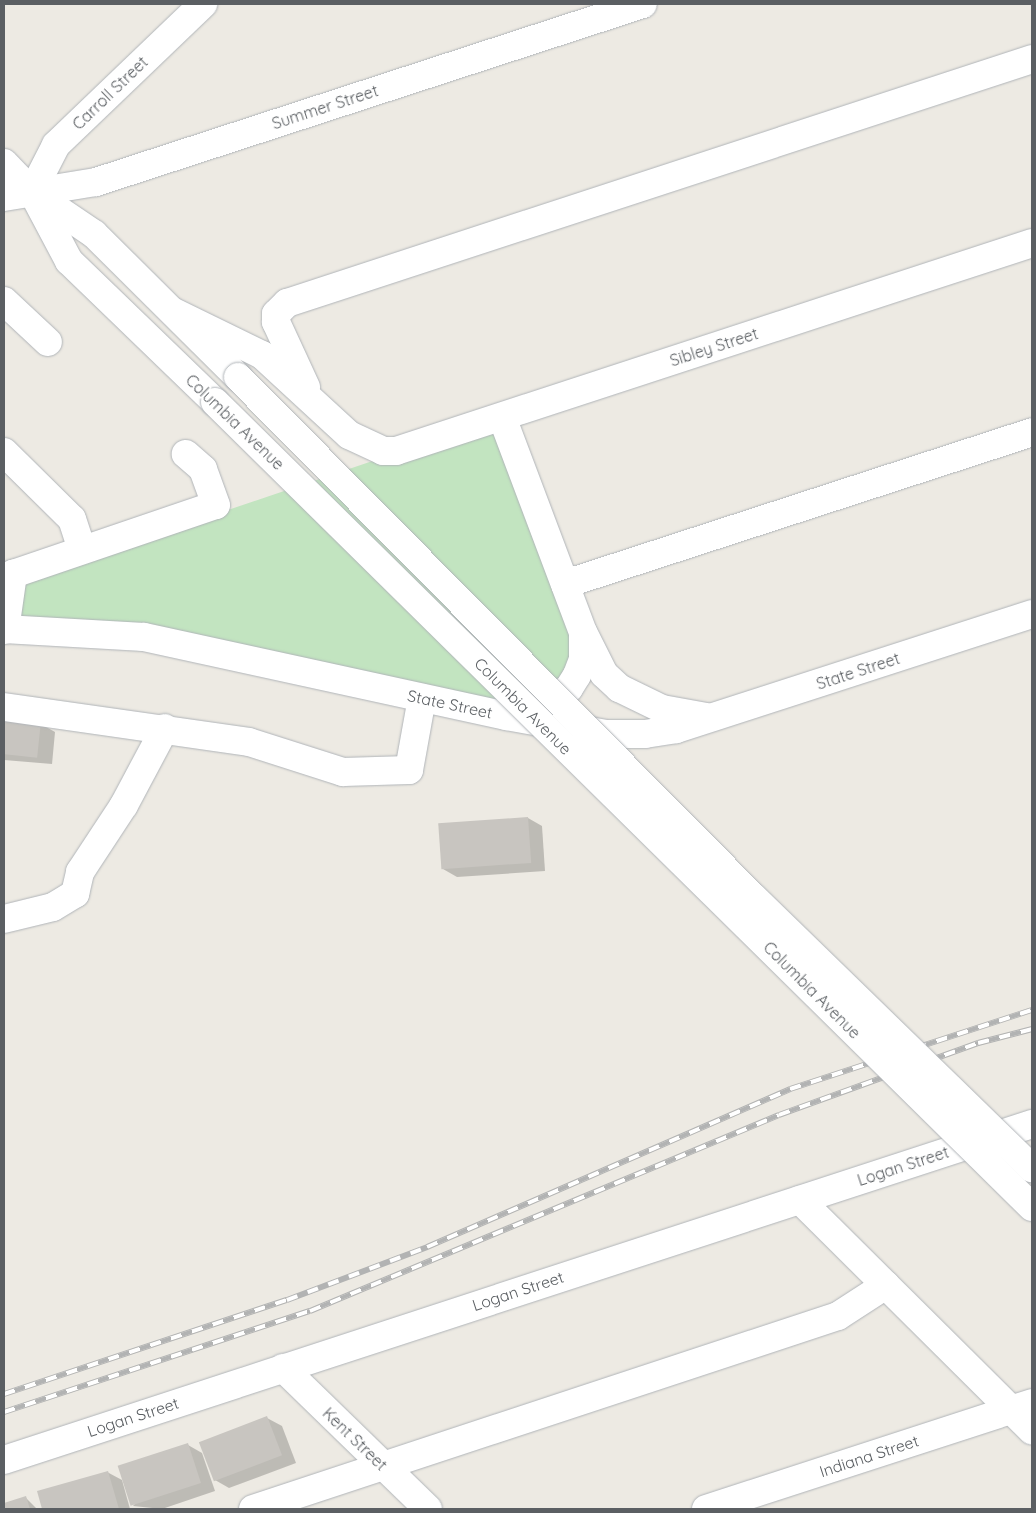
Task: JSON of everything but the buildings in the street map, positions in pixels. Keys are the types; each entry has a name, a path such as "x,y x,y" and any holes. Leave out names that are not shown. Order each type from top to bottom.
{"street":[{"name":"Carroll Street","path":"32,192 56,145 202,4"},
{"name":"Summer Street","path":"4,198 96,182 643,4"},
{"path":"312,400 276,322 276,314 287,303 1032,59"},
{"name":"Columbia Avenue","path":"4,163 32,192 94,234 174,312 753,897 1032,1168"},
{"name":"Columbia Avenue","path":"32,192 69,261 215,402 1032,1207"},
{"name":"Sibley Street","path":"312,400 349,435 383,451 396,451 1032,243"},
{"path":"4,301 48,342"},
{"path":"174,312 262,355 312,400"},
{"path":"502,417 583,632 604,674 619,688 662,710 712,718"},
{"path":"565,584 1032,432"},
{"path":"4,452 72,519 82,549"},
{"path":"4,630 13,574 216,505 203,469 186,454"},
{"name":"State Street","path":"4,630 144,637 506,716 606,734 653,733 712,718 1032,614"},
{"path":"506,716 537,708 569,688 583,659 583,632"},
{"path":"4,707 165,728 249,742 343,772 409,770 422,698"},
{"path":"4,919 53,907 75,894 80,872 124,805 165,728"},
{"name":"Logan Street","path":"4,1460 1032,1124"},
{"path":"800,1200 886,1285 1022,1406 1032,1430"},
{"path":"253,1509 838,1316 886,1285"},
{"name":"Kent Street","path":"283,1368 428,1509"},
{"name":"Indiana Street","path":"706,1509 1022,1406"}],"green space":[{"path":"502,417 583,659 537,708 189,645 4,629 4,586"}],"railway":[{"path":"4,1394 287,1300 427,1247 790,1089 1032,1010"},
{"path":"4,1412 310,1311 779,1115 978,1043 1032,1029"}]}
